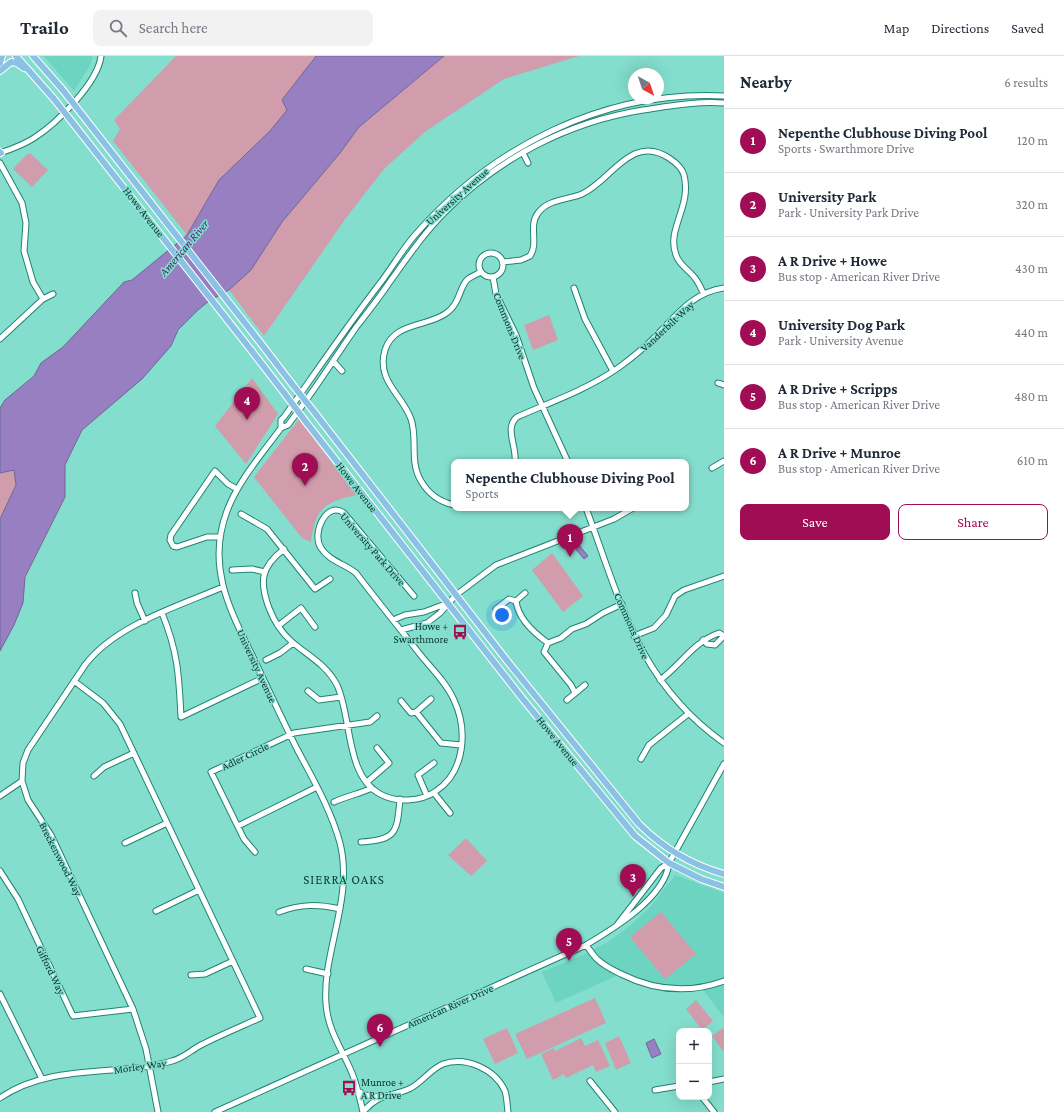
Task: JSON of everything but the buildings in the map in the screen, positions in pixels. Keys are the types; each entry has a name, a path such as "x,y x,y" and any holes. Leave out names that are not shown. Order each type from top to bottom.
{"main road":[{"path":"0,63 2,56"},
{"name":"Howe Avenue","path":"16,56 54,99 522,698 635,836 669,864 701,879 724,887"},
{"name":"Howe Avenue","path":"33,56 62,89 456,595 639,824 652,837 675,853 707,869 724,874"},
{"path":"0,71 11,62 17,63 30,72"}],"street":[{"path":"0,153 34,138 70,107 93,79 100,64 101,56"},
{"name":"University Avenue","path":"281,428 281,420 411,240 446,204 481,173 524,144 562,125 597,112 667,98 724,96"},
{"name":"University Avenue","path":"363,1112 358,1091 329,1024 326,1004 328,974 340,909 343,874 340,844 333,823 317,787 290,735 230,610 222,587 219,560 220,537 227,510 237,489 281,428 288,425 409,254 444,213 474,185 506,162 560,134 615,115 665,106 711,102 724,103"},
{"path":"503,262 521,260 530,256 535,246 535,219 543,209 554,202 581,194 594,187 624,158 641,151 660,152 677,163 684,175 685,203 674,235 673,247 678,260 696,280 704,294"},
{"path":"523,153 528,163"},
{"path":"0,163 22,203 26,223 24,251 34,282 43,299"},
{"path":"494,253 501,258 503,262 501,272 493,277 486,276 481,272 480,260 486,254 494,253"},
{"path":"451,504 442,501 432,494 418,476 414,462 415,438 412,421 405,406 387,381 384,358 387,346 400,331 446,313 458,301 466,281 481,272"},
{"name":"Commons Drive","path":"493,277 496,294 516,335 542,406 567,459"},
{"path":"574,288 585,319 613,371"},
{"name":"Vanderbilt Way","path":"515,459 511,425 517,417 583,388 613,371 643,348 682,309 704,294 724,288"},
{"path":"0,339 43,299 53,294"},
{"path":"333,361 342,370"},
{"path":"718,383 724,386"},
{"path":"712,468 724,461"},
{"path":"220,537 207,536 177,547 173,546 170,540 171,535 215,471 228,484 237,489"},
{"name":"University Park Drive","path":"265,572 264,592 278,626 293,643 322,665 335,682 342,697 356,762 367,782 381,795 400,799 416,799 434,793 452,776 459,760 462,745 460,720 454,699 444,684 356,574 337,563 321,548 318,540 318,530 327,514 335,510 340,510 344,513 414,596"},
{"name":"Commons Drive","path":"587,511 634,636 660,680 688,714 724,744"},
{"path":"401,630 427,623 440,613 456,595 490,570 507,560 614,519 627,511"},
{"path":"240,514 267,529 316,589 330,579"},
{"path":"232,570 252,569 265,572 270,562 284,549"},
{"path":"634,636 649,630 660,623 666,615 675,596 684,590 724,576"},
{"name":"Breckenwood Way","path":"158,1112 143,1037 133,1009 51,835 25,794 22,781 23,763 28,750 74,681 89,660 107,643 145,621 222,587"},
{"path":"135,593 145,621"},
{"path":"516,601 525,593"},
{"path":"496,609 509,599 516,601"},
{"path":"516,601 517,610 536,634 548,643"},
{"path":"393,620 405,615 424,612 448,603"},
{"path":"575,693 571,685 544,652 548,643 561,638 572,629 586,624 603,613 622,604"},
{"path":"278,626 301,608 315,627"},
{"path":"162,613 176,654 181,717 263,678"},
{"path":"660,680 703,640"},
{"path":"266,660 280,653 293,643"},
{"name":"Morley Way","path":"0,1098 18,1087 42,1079 149,1066 182,1058 201,1045 260,1018 120,724 108,708 74,681"},
{"path":"567,700 585,684"},
{"path":"308,691 319,700 342,697"},
{"path":"416,712 432,699"},
{"path":"401,700 411,712 416,712 441,743 462,745"},
{"path":"641,759 649,745 688,714"},
{"path":"290,735 302,731 370,722 377,716"},
{"name":"Adler Circle","path":"255,852 248,846 212,772 290,735"},
{"path":"367,782 390,763 377,748"},
{"path":"94,776 104,767 134,753"},
{"path":"427,796 418,775 434,763"},
{"name":"American River Drive","path":"215,1112 586,945 617,925 626,921 637,912 652,895 668,872 669,864 724,764"},
{"path":"0,796 22,781"},
{"path":"238,826 317,787"},
{"path":"334,802 346,797 354,796 372,788"},
{"path":"434,793 450,813"},
{"path":"361,842 381,840 394,832 398,823 400,799"},
{"path":"125,843 167,822"},
{"name":"American River Drive","path":"617,925 661,868 669,864"},
{"name":"Gifford Way","path":"0,871 18,899 73,1016 133,1009"},
{"path":"156,911 199,890"},
{"path":"279,912 296,907 314,905 340,909"},
{"path":"586,945 598,960 609,968 651,986 670,989 692,989 724,980"},
{"path":"191,975 205,974 233,961"},
{"path":"306,969 328,974"},
{"path":"0,994 42,1079"},
{"path":"358,1091 365,1095 379,1097 399,1093 412,1087 442,1064 456,1062 472,1064 482,1067 500,1082 505,1092 508,1112"},
{"path":"712,1081 724,1079"},
{"path":"590,1081 615,1112"},
{"path":"655,1090 676,1086"},
{"path":"363,1112 379,1097"},
{"path":"704,1100 714,1112"}],"shaded area":[{"path":"44,56 92,56 91,64 74,91"},
{"path":"176,56 316,56 312,59 287,110 270,131 219,180 187,235 113,141 120,129 114,120"},
{"path":"444,56 579,56 504,79 426,131 384,169 346,218 264,336 229,290 251,270 282,222 340,153 359,127"},
{"path":"30,153 48,170 32,187 13,169 26,155"},
{"path":"549,315 558,340 533,350 524,325"},
{"path":"252,378 278,414 246,464 215,426"},
{"path":"299,419 356,495 336,501 323,509 315,522 311,542 302,538 254,477"},
{"path":"14,470 16,485 0,519 0,473"},
{"path":"552,553 583,596 563,612 532,570"},
{"path":"466,838 487,861 471,876 448,855"},
{"path":"675,875 724,893 724,1017 699,985 678,987 660,985 645,981 625,972 556,1003 542,972 585,954 608,942 631,925 652,905"},
{"path":"661,912 696,954 665,979 630,937"},
{"path":"595,998 606,1023 527,1059 515,1034"},
{"path":"696,1000 713,1021 704,1028 700,1028 686,1009"},
{"path":"507,1028 518,1053 495,1064 483,1039"},
{"path":"723,1028 724,1029 724,1052 712,1036"},
{"path":"619,1036 631,1063 616,1070 605,1043"},
{"path":"581,1038 585,1046 598,1040 610,1066 596,1072 593,1065 566,1078 564,1074 553,1080 541,1054 554,1048 555,1051"}],"water":[{"name":"American River","path":"316,56 444,56 359,127 340,153 282,222 251,270 229,290 209,301 198,310 178,330 171,346 142,379 82,430 65,465 65,497 25,577 23,603 14,625 0,651 0,519 16,485 14,470 0,473 0,408 5,400 34,376 41,363 63,347 124,282 132,280 187,235 219,180 270,131 287,110 282,100"},
{"path":"579,545 588,556 584,559 575,548"},
{"path":"654,1039 661,1054 652,1058 646,1043"}],"place":[{"name":"University Dog Park","path":"247,420"},
{"name":"University Park","path":"305,486"},
{"name":"Nepenthe Clubhouse Diving Pool","path":"570,557"},
{"name":"Howe + Swarthmore","path":"460,632"},
{"name":"A R Drive + Howe","path":"633,897"},
{"name":"A R Drive + Scripps","path":"569,961"},
{"name":"A R Drive + Munroe","path":"380,1047"},
{"name":"Munroe + A R Drive","path":"349,1088"}],"district":[{"name":"SIERRA OAKS","path":"344,879"}]}
